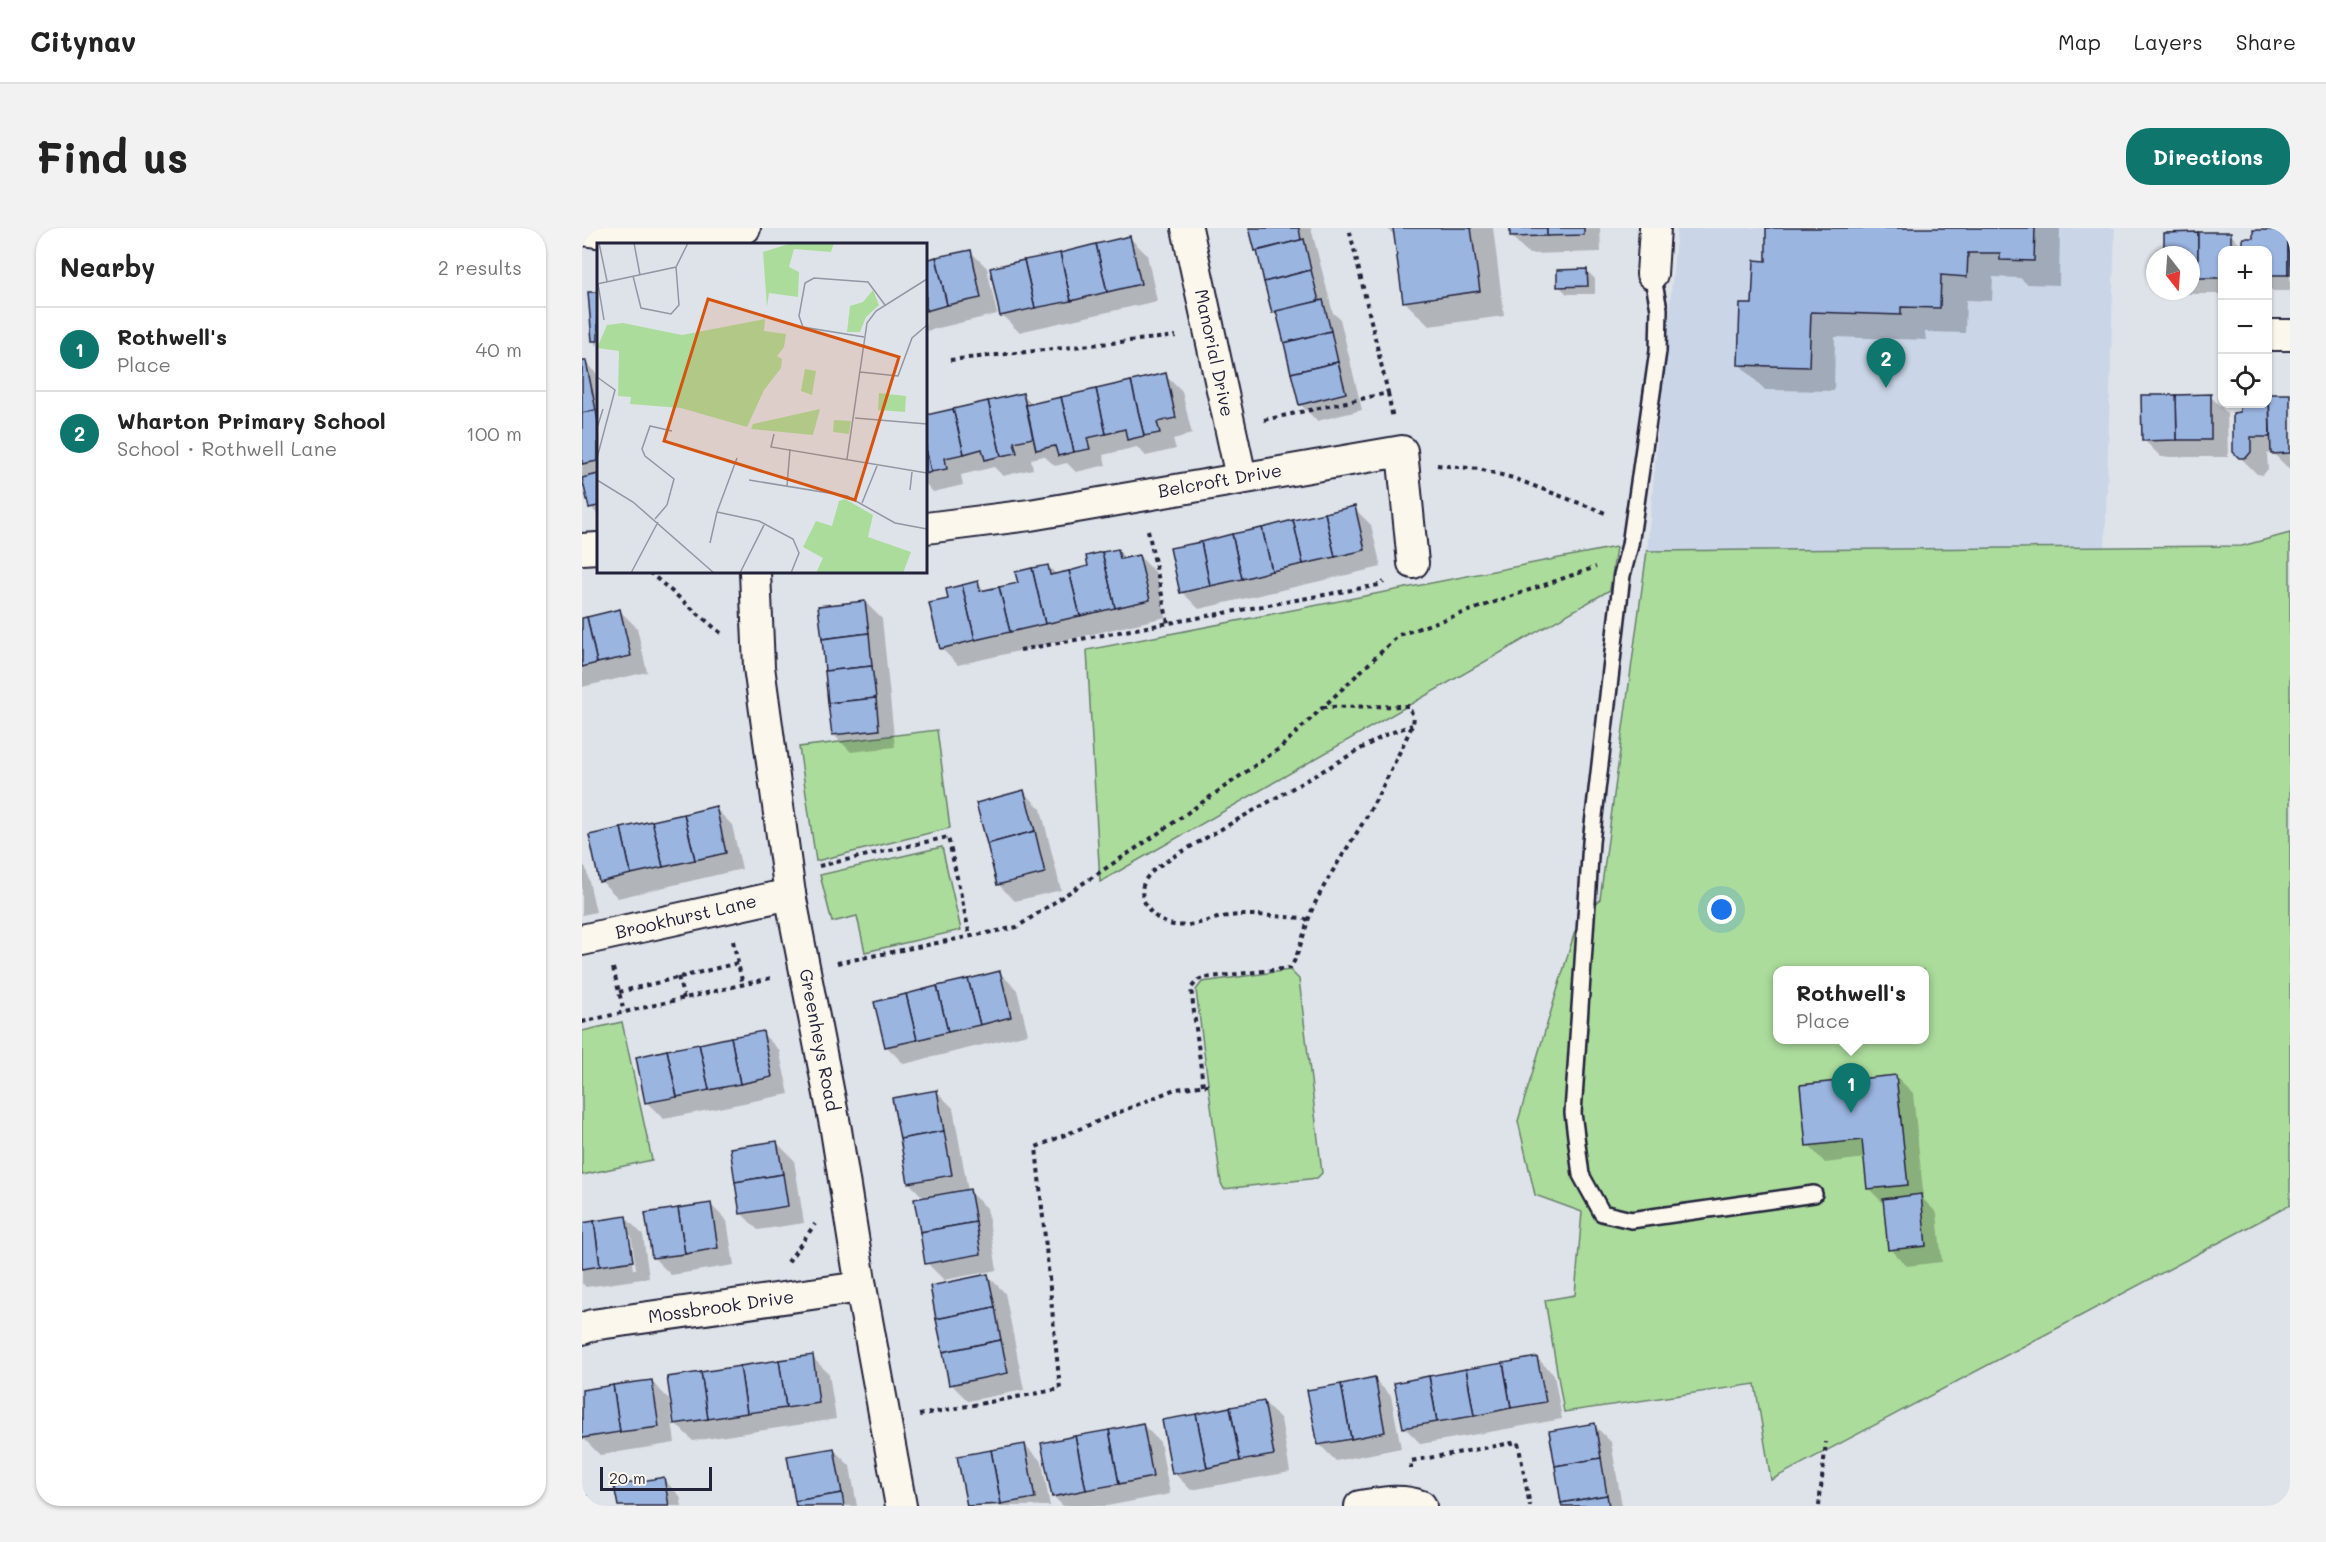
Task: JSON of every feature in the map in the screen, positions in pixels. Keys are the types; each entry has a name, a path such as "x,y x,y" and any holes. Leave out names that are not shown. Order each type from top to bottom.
{"street":[{"path":"582,230 612,235 660,237 745,228"},
{"name":"Manorial Drive","path":"1187,228 1241,477"},
{"path":"1652,274 1655,228"},
{"path":"2272,335 2290,335"},
{"name":"Belcroft Drive","path":"927,528 1030,515 1400,451 1402,451 1404,462"},
{"path":"1404,462 1413,563"},
{"path":"582,549 597,548"},
{"name":"Greenheys Road","path":"755,573 759,667 789,884 901,1506"},
{"name":"Brookhurst Lane","path":"593,938 725,908 789,884"},
{"name":"Mossbrook Drive","path":"582,1329 762,1300 861,1287"},
{"path":"1360,1506 1387,1501 1418,1505"}],"lane":[{"path":"1652,274 1659,309 1658,351 1634,523 1614,640 1590,842 1573,1113 1581,1175 1602,1213 1631,1220 1814,1194"}],"path":[{"path":"1230,427 1388,393 1349,228"},
{"path":"950,360 1210,332"},
{"path":"1404,462 1479,469 1513,478 1634,523"},
{"path":"1140,495 1168,623"},
{"path":"1020,650 1379,585 1413,563"},
{"path":"1004,929 1017,927 1150,839 1280,748 1399,635 1603,564 1625,565"},
{"path":"650,573 759,667"},
{"path":"886,1421 1060,1389 1036,1147 1175,1089 1206,1085 1191,988 1203,978 1290,968 1294,963 1308,920 1332,873 1376,800 1413,724 1414,717 1408,706 1322,707"},
{"path":"1308,920 1244,915 1228,916 1186,926 1172,925 1149,911 1144,904 1143,885 1148,875 1171,858 1385,735 1413,724"},
{"path":"789,884 948,837 970,936"},
{"path":"725,908 743,985"},
{"path":"593,938 619,992 624,1012"},
{"path":"619,992 738,963"},
{"path":"678,977 684,999"},
{"path":"762,1300 844,1182"},
{"path":"1418,1505 1410,1461 1518,1442 1530,1506"},
{"path":"1819,1506 1826,1442"},
{"path":"582,1498 586,1497 587,1506"}],"shaded area":[{"path":"1677,228 2115,228 2105,548 1647,551"}],"green space":[{"path":"2290,533 2290,1205 1771,1480 1755,1384 1564,1412 1545,1300 1575,1295 1582,1212 1535,1195 1518,1121 1575,931 1600,899 1647,551 2242,546"},
{"path":"1616,547 1610,590 1100,882 1087,650"},
{"path":"937,730 950,828 816,861 799,747"},
{"path":"942,847 961,930 865,952 857,916 832,922 820,875"},
{"path":"1290,970 1299,979 1322,1173 1317,1178 1224,1189 1221,1183 1196,990 1202,982"},
{"path":"622,1022 652,1160 582,1175 582,1031"}],"building":[{"path":"1249,228 1299,228 1301,240 1255,251"},
{"path":"1393,228 1471,228 1480,291 1403,302"},
{"path":"1510,228 1547,228 1547,236 1510,237"},
{"path":"1547,228 1584,228 1584,235 1547,236"},
{"path":"1766,228 2035,228 2034,261 2000,260 2000,253 1968,253 1967,277 1941,275 1940,308 1901,307 1901,315 1811,312 1809,367 1738,365 1740,304 1752,304 1754,260 1766,261"},
{"path":"2253,230 2288,230 2288,275 2272,275 2272,246 2243,246 2243,238 2253,238"},
{"path":"2288,230 2290,230 2290,275 2288,275"},
{"path":"2198,232 2198,246 2164,246 2164,233"},
{"path":"2198,232 2231,232 2231,246 2218,246 2218,278 2200,278 2200,246 2198,246"},
{"path":"1130,236 1141,284 1107,292 1096,244"},
{"path":"1304,239 1311,270 1264,282 1257,251"},
{"path":"1096,244 1107,292 1071,301 1060,253"},
{"path":"971,250 981,298 947,305 936,257"},
{"path":"1060,253 1071,301 1035,308 1024,260"},
{"path":"936,257 947,305 927,311 927,260"},
{"path":"1024,260 1035,308 1000,316 990,268"},
{"path":"1587,269 1588,286 1557,287 1557,270"},
{"path":"1311,270 1319,301 1272,313 1264,282"},
{"path":"588,292 597,292 597,341 592,341"},
{"path":"1323,300 1331,331 1284,343 1276,311"},
{"path":"1331,331 1338,362 1291,373 1284,343"},
{"path":"582,361 586,361 596,410 582,413"},
{"path":"1338,362 1346,393 1299,405 1291,373"},
{"path":"1166,373 1176,418 1157,422 1160,433 1144,436 1131,381"},
{"path":"1131,381 1144,436 1127,440 1125,429 1106,434 1096,389"},
{"path":"1096,389 1106,434 1087,438 1090,449 1074,452 1061,397"},
{"path":"1023,393 1033,438 1014,442 1017,453 1001,456 988,401"},
{"path":"2211,394 2211,440 2177,440 2176,395"},
{"path":"2272,394 2290,394 2290,453 2271,454 2269,408 2272,408"},
{"path":"2141,395 2176,395 2177,440 2142,441"},
{"path":"1061,397 1074,452 1058,456 1055,446 1036,450 1026,405"},
{"path":"988,401 1001,456 985,460 982,449 964,454 953,409"},
{"path":"2240,408 2269,408 2270,437 2251,437 2251,452 2246,458 2239,458 2233,452 2233,413 2240,412"},
{"path":"953,409 964,454 945,458 947,469 931,472 927,454 927,415"},
{"path":"596,410 597,461 582,464 582,413"},
{"path":"927,454 931,472 927,474"},
{"path":"597,474 597,506 589,508 582,478"},
{"path":"1355,506 1365,550 1335,557 1325,513"},
{"path":"1325,513 1335,557 1303,564 1293,520"},
{"path":"1293,520 1303,564 1272,571 1262,528"},
{"path":"1262,528 1272,571 1242,579 1232,534"},
{"path":"1232,534 1242,579 1210,586 1201,542"},
{"path":"1201,542 1210,586 1180,593 1170,548"},
{"path":"1118,549 1120,559 1139,555 1150,600 1115,608 1102,552"},
{"path":"1102,552 1115,608 1080,616 1069,571 1088,566 1086,556"},
{"path":"1048,565 1050,575 1069,571 1080,616 1045,624 1032,568"},
{"path":"1032,568 1045,624 1010,632 999,587 1018,583 1015,572"},
{"path":"978,581 980,591 999,587 1010,632 975,640 962,585"},
{"path":"962,585 975,640 940,649 929,603 948,599 946,589"},
{"path":"865,601 869,633 822,639 818,606"},
{"path":"620,609 631,656 597,663 587,617"},
{"path":"587,617 597,663 582,667 582,618"},
{"path":"869,633 872,666 825,671 822,639"},
{"path":"872,666 876,698 828,703 825,671"},
{"path":"876,698 879,730 832,735 828,703"},
{"path":"1024,790 1035,831 987,844 976,803"},
{"path":"716,806 726,853 695,860 684,814"},
{"path":"684,814 695,860 663,867 652,821"},
{"path":"652,821 663,867 631,874 621,828"},
{"path":"621,828 631,874 599,882 589,835"},
{"path":"1035,831 1045,873 997,885 987,844"},
{"path":"1000,971 1011,1017 980,1025 968,979"},
{"path":"968,979 980,1025 948,1032 937,986"},
{"path":"937,986 948,1032 917,1040 906,994"},
{"path":"906,994 917,1040 885,1047 874,1002"},
{"path":"763,1031 772,1077 740,1084 731,1037"},
{"path":"731,1037 740,1084 709,1090 699,1044"},
{"path":"699,1044 709,1090 677,1097 667,1050"},
{"path":"667,1050 677,1097 645,1103 636,1057"},
{"path":"1896,1075 1908,1185 1867,1189 1862,1140 1806,1146 1800,1085"},
{"path":"937,1090 944,1131 900,1139 892,1098"},
{"path":"944,1131 952,1175 908,1183 900,1139"},
{"path":"777,1141 783,1174 735,1182 730,1148"},
{"path":"783,1174 788,1206 740,1214 735,1182"},
{"path":"970,1189 976,1222 920,1232 914,1199"},
{"path":"1921,1194 1926,1246 1888,1250 1883,1199"},
{"path":"711,1203 718,1248 685,1254 678,1208"},
{"path":"678,1208 685,1254 652,1258 645,1213"},
{"path":"626,1216 633,1261 600,1266 594,1221"},
{"path":"594,1221 600,1266 582,1269 582,1223"},
{"path":"976,1222 981,1254 925,1264 920,1232"},
{"path":"988,1274 995,1307 936,1319 930,1286"},
{"path":"995,1307 1001,1340 943,1352 936,1319"},
{"path":"1001,1340 1008,1373 949,1385 943,1352"},
{"path":"813,1355 819,1403 786,1408 779,1360"},
{"path":"1537,1357 1546,1402 1511,1408 1503,1363"},
{"path":"779,1360 786,1408 747,1413 740,1366"},
{"path":"1503,1363 1511,1408 1474,1416 1466,1369"},
{"path":"740,1366 747,1413 708,1419 701,1372"},
{"path":"1466,1369 1474,1416 1437,1422 1429,1376"},
{"path":"701,1372 708,1419 674,1424 667,1377"},
{"path":"1429,1376 1437,1422 1403,1428 1394,1383"},
{"path":"1375,1377 1385,1432 1351,1439 1341,1384"},
{"path":"652,1380 659,1427 620,1432 613,1385"},
{"path":"1341,1384 1351,1439 1318,1445 1307,1390"},
{"path":"613,1385 620,1432 582,1438 582,1390"},
{"path":"1264,1401 1274,1455 1240,1461 1230,1407"},
{"path":"1230,1407 1240,1461 1207,1468 1196,1414"},
{"path":"1196,1414 1207,1468 1172,1474 1162,1420"},
{"path":"1143,1423 1153,1477 1119,1484 1109,1430"},
{"path":"1595,1423 1601,1458 1555,1466 1549,1431"},
{"path":"1109,1430 1119,1484 1086,1490 1075,1436"},
{"path":"1075,1436 1086,1490 1052,1497 1041,1443"},
{"path":"1025,1444 1035,1498 1001,1504 991,1450"},
{"path":"834,1448 842,1493 795,1501 787,1456"},
{"path":"991,1450 1001,1504 967,1506 957,1456"},
{"path":"1601,1458 1607,1495 1561,1503 1555,1466"},
{"path":"664,1477 669,1506 618,1506 614,1486"},
{"path":"842,1493 844,1506 796,1506 795,1501"},
{"path":"1607,1495 1609,1506 1562,1506 1561,1503"}],"place":[{"name":"Wharton Primary School","path":"1886,388"},
{"name":"Rothwell's","path":"1851,1113"}]}
